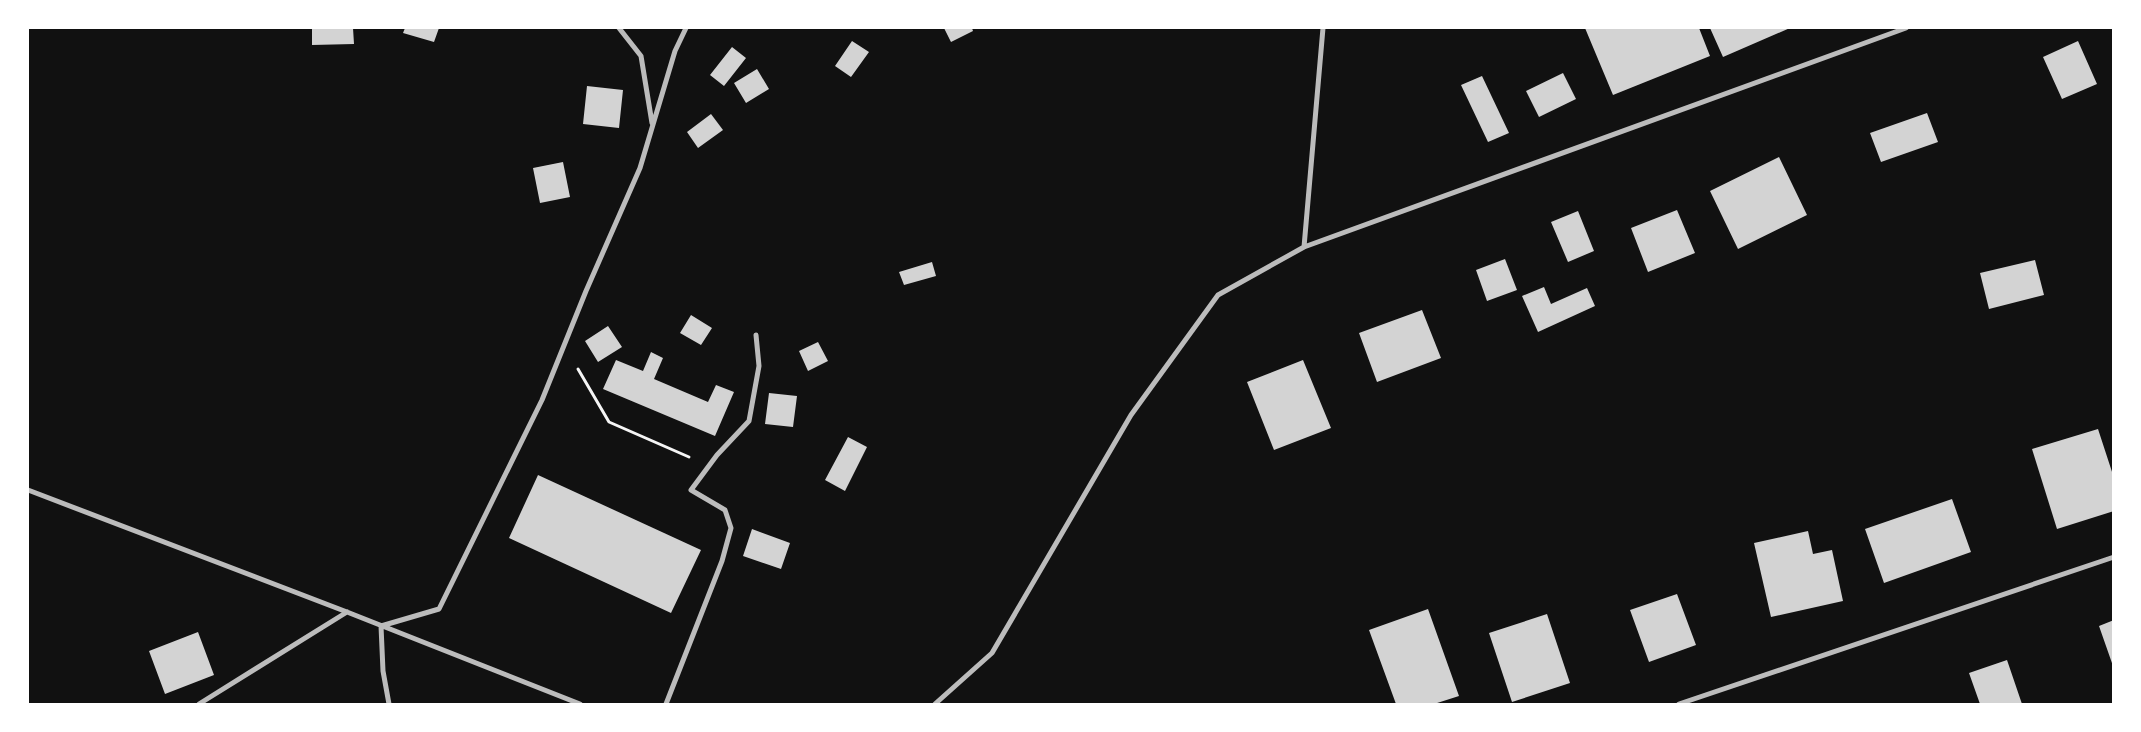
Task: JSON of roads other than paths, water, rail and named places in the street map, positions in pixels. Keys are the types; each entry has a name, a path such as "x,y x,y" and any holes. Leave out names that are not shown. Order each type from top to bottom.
{"street":[{"path":"619,28 641,56 652,126"},
{"path":"381,626 438,609 542,400 640,168 675,51 686,28"},
{"path":"1304,247 1323,28"},
{"path":"935,704 992,653 1131,415 1218,295 1304,247 1906,28"},
{"path":"666,704 722,561 730,528 725,510 691,490 709,466 749,421 759,366 756,335"},
{"path":"28,490 348,612 580,704"},
{"path":"1679,704 2114,557"},
{"path":"199,704 348,612"},
{"path":"381,626 383,671 389,704"}]}
